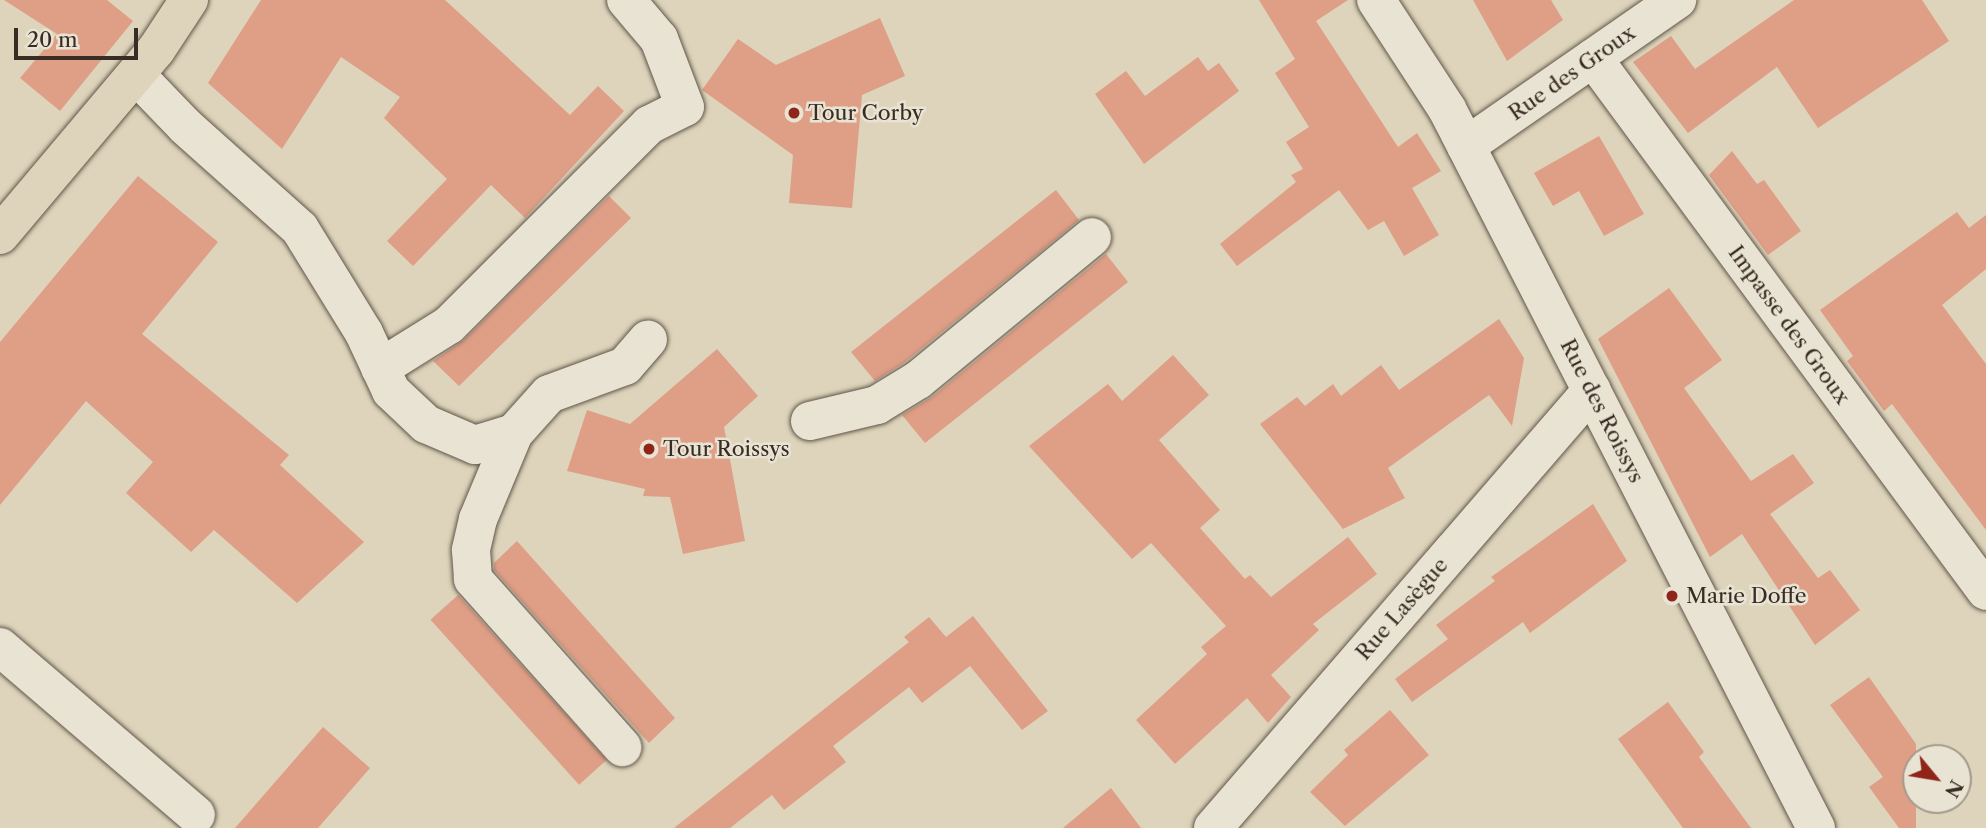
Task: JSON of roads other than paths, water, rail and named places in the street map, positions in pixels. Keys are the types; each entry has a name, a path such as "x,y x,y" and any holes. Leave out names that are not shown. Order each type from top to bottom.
{"main road":[{"path":"0,235 136,75 181,4"}],"street":[{"path":"380,368 449,325 649,125 685,107 659,39 626,0"},
{"name":"Rue des Roissys","path":"1376,0 1466,146 1816,828"},
{"name":"Rue des Groux","path":"1466,146 1677,0"},
{"name":"Impasse des Groux","path":"1593,58 1986,591"},
{"path":"136,75 185,126 300,229 391,391 426,424 475,445 514,433"},
{"path":"810,421 877,405 918,380 1091,237"},
{"path":"622,747 473,579 471,550 478,519 514,433 549,394 625,366 648,340"},
{"name":"Rue Lasègue","path":"1213,828 1591,390"},
{"path":"0,647 196,815"}],"place":[{"name":"Tour Corby","path":"794,113"},
{"name":"Tour Roissys","path":"649,449"},
{"name":"Marie Doffe","path":"1672,596"}]}
